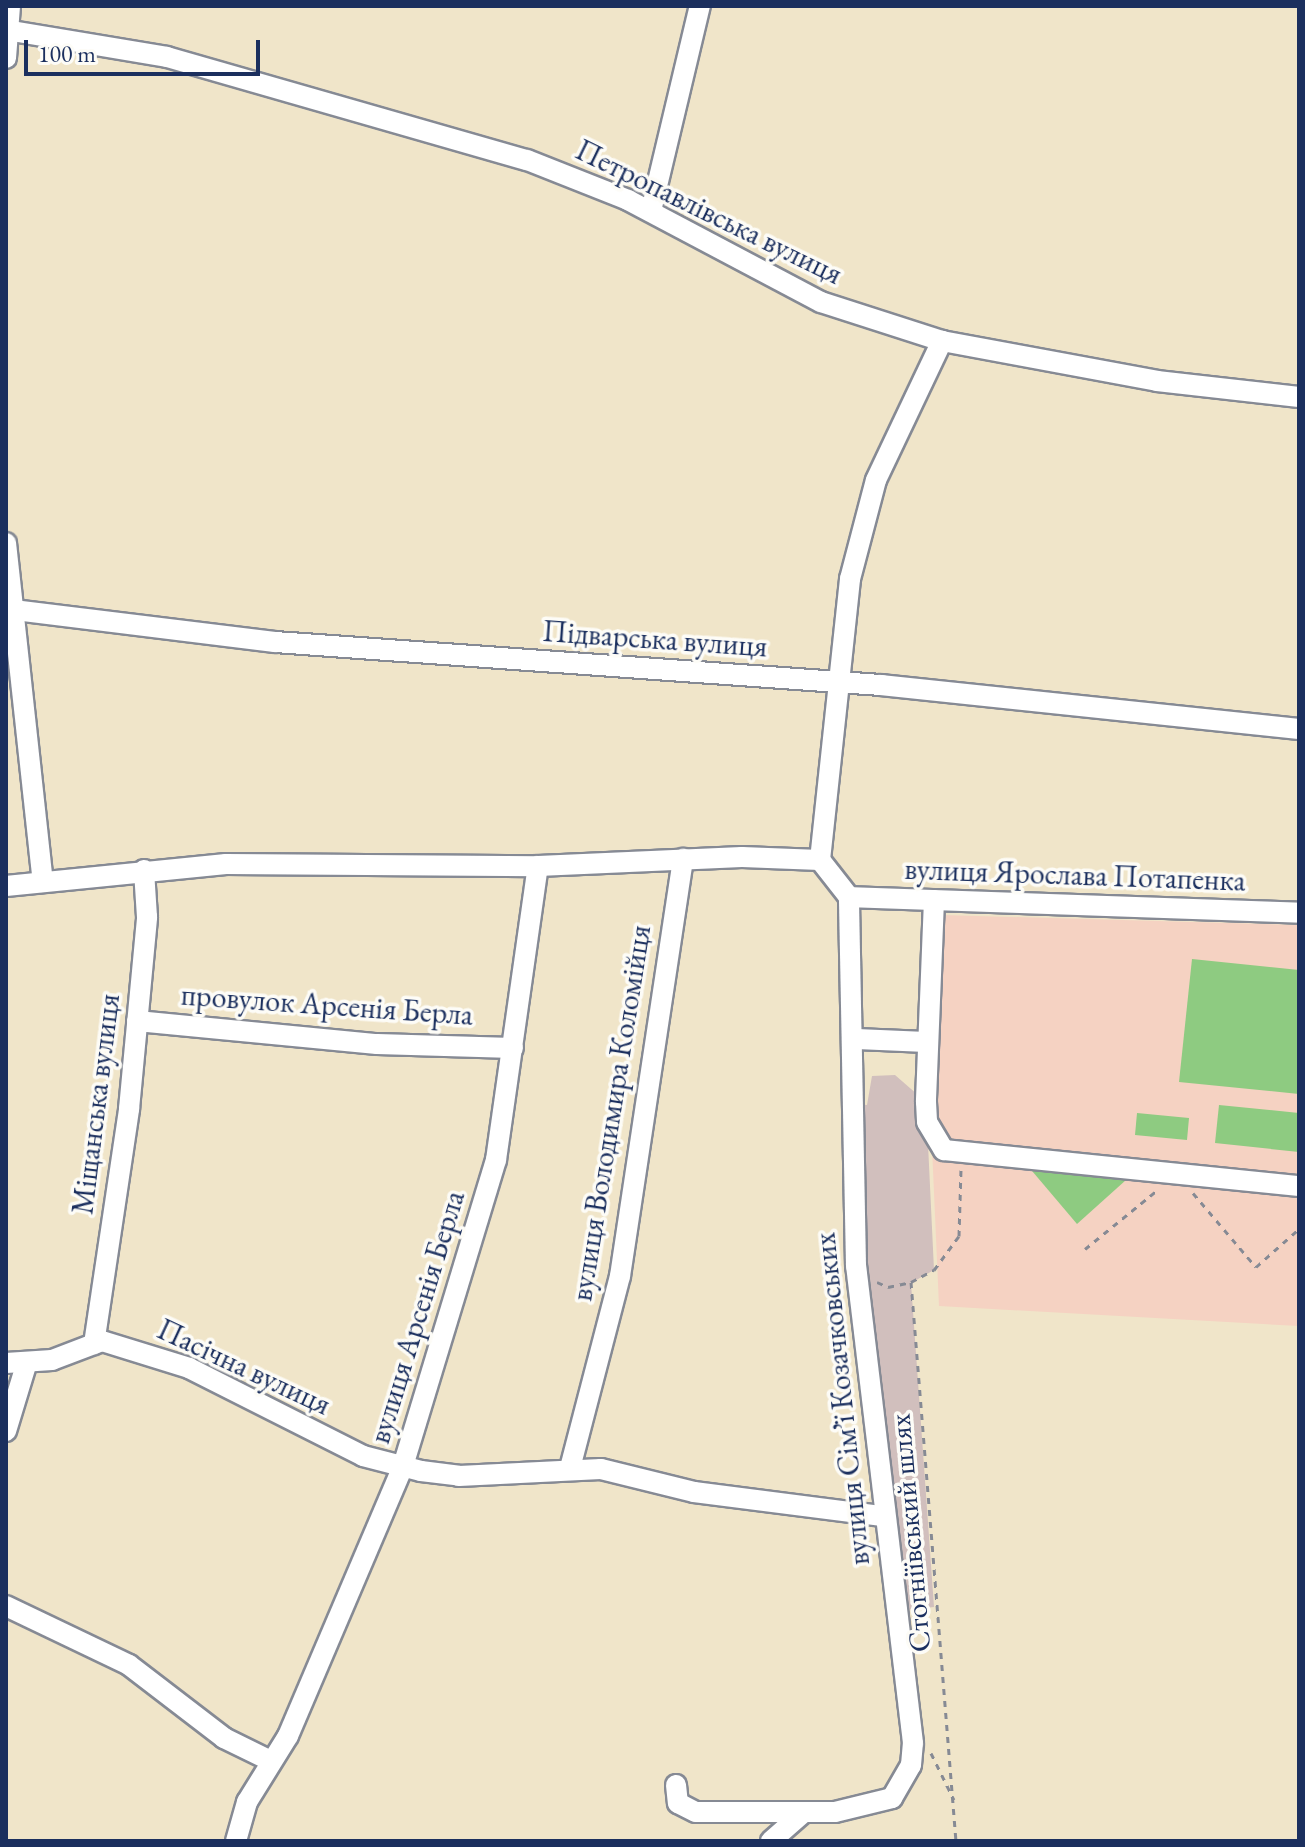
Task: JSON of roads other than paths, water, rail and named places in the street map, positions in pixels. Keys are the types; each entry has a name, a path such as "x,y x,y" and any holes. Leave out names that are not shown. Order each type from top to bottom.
{"street":[{"path":"6,58 10,6"},
{"path":"651,211 700,6"},
{"name":"Петропавлівська вулиця","path":"7,30 167,57 265,82 527,160 651,211 821,302 942,341 1157,381 1299,397"},
{"path":"849,897 820,860 838,682 861,522 942,341"},
{"path":"6,543 10,609 43,882"},
{"name":"Підварська вулиця","path":"10,609 275,642 838,682 1299,729"},
{"path":"6,886 226,864 538,866 683,859 820,860"},
{"name":"вулиця Володимира Коломійця","path":"570,1468 620,1276 683,859"},
{"name":"вулиця Арсенія Берла","path":"236,1841 247,1802 288,1736 403,1466 496,1160 538,866"},
{"name":"Міщанська вулиця","path":"94,1344 137,1021 147,917 144,870"},
{"name":"вулиця Ярослава Потапенка","path":"849,897 1299,913"},
{"name":"вулиця Сімʼї Козачковських","path":"676,1785 678,1803 688,1811 804,1812 882,1804 899,1791 911,1765 913,1743 882,1516 880,1450 856,1266 855,1039 849,897"},
{"path":"934,900 927,1122 944,1150 960,1155 1016,1155 1299,1186"},
{"name":"провулок Арсенія Берла","path":"137,1021 377,1044 513,1048"},
{"path":"855,1039 928,1042"},
{"name":"Пасічна вулиця","path":"16,1362 64,1357 94,1344 126,1347 189,1368 363,1456 459,1476 570,1468 619,1472 694,1492 882,1516"},
{"path":"6,1431 16,1362"},
{"path":"6,1606 129,1665 224,1738 271,1761"},
{"path":"771,1841 804,1812"}]}
